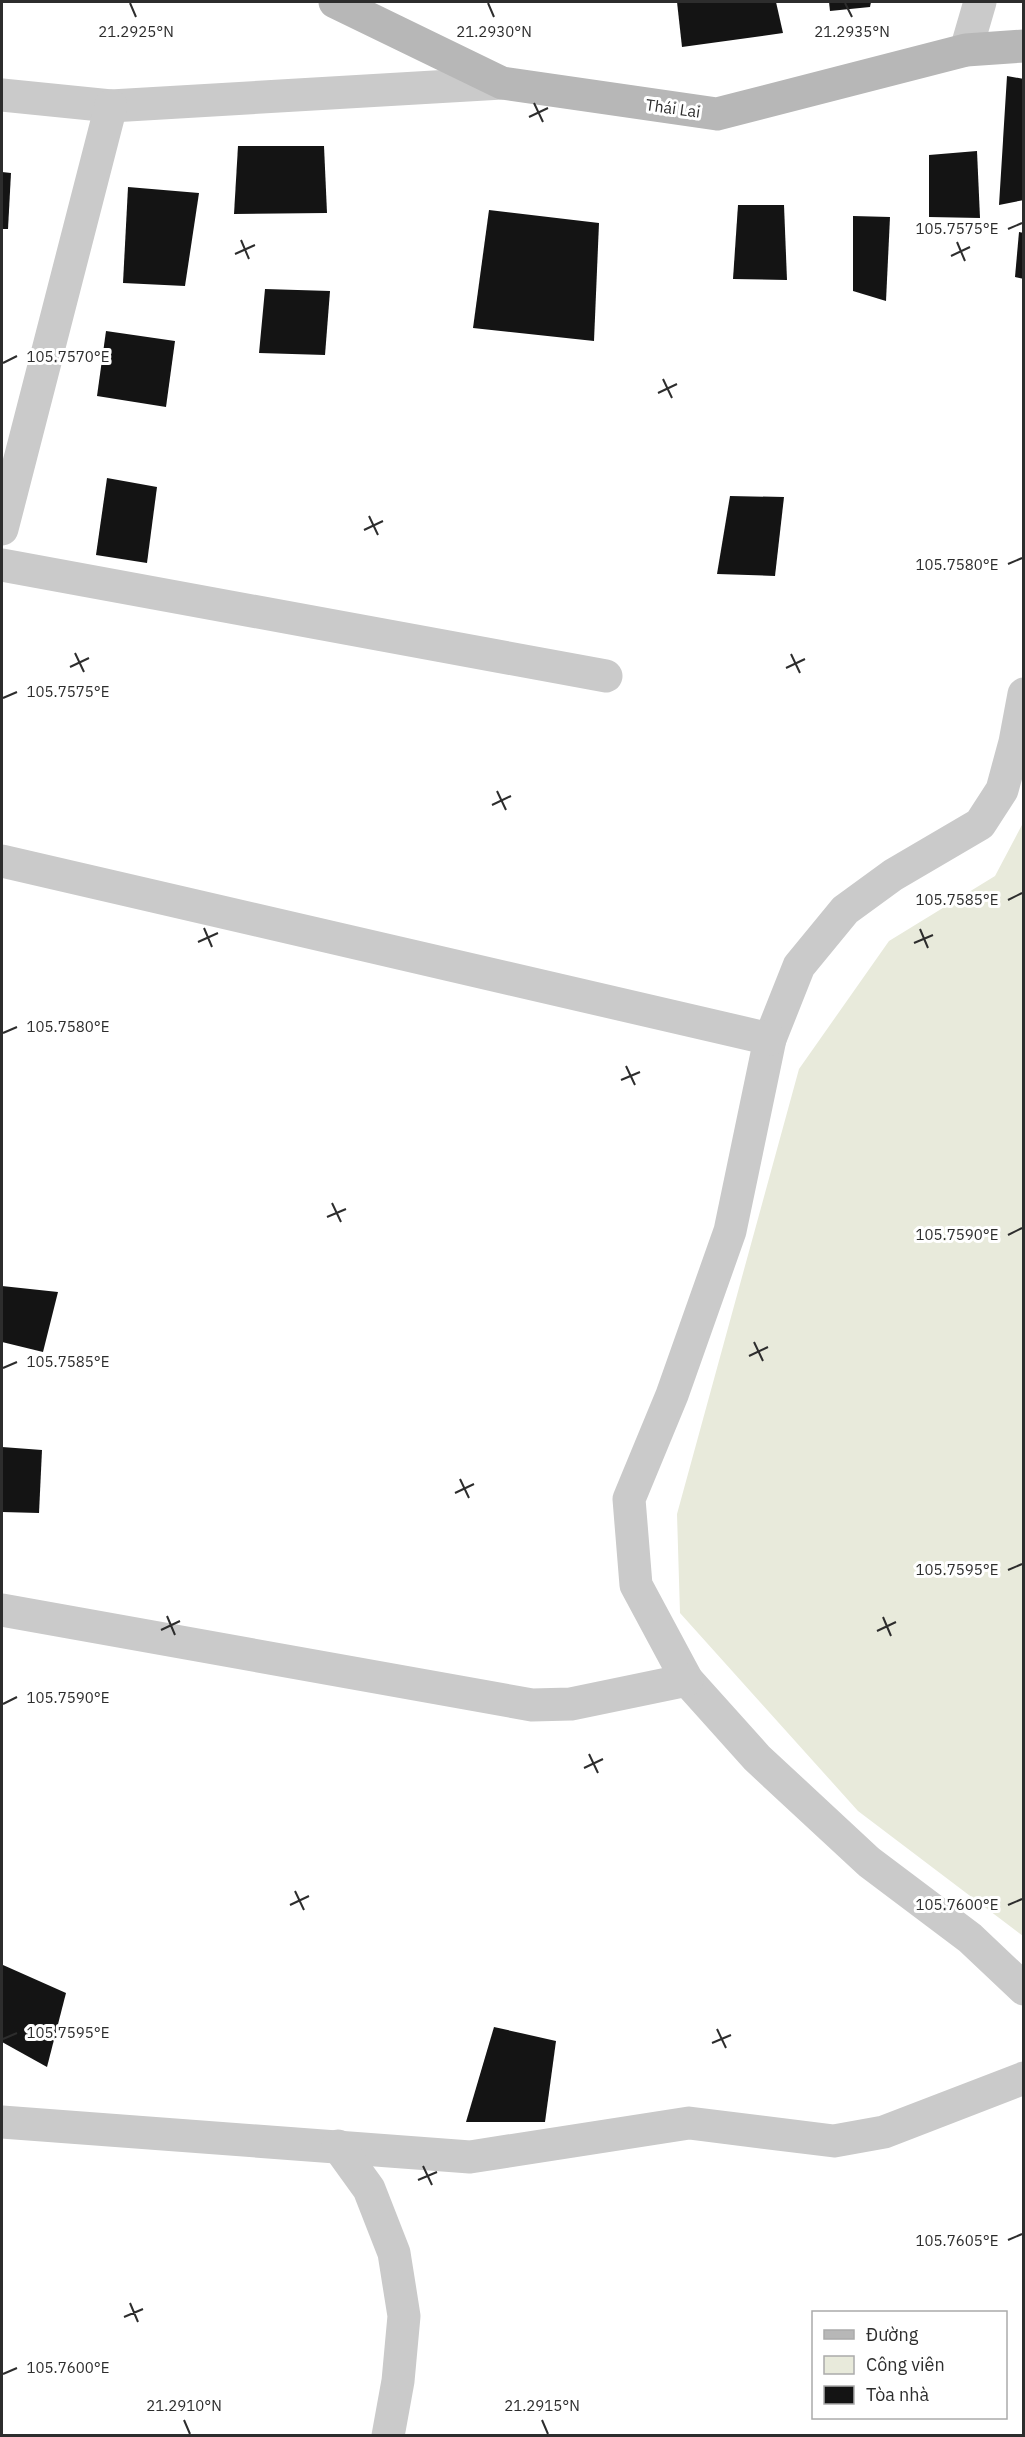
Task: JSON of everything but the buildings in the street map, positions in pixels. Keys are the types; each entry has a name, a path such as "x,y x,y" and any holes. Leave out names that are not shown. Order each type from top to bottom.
{"street":[{"name":"Thái Lai","path":"335,2 502,83 717,114 966,50 1023,46"},
{"path":"966,50 980,2"},
{"path":"2,95 111,106 502,83"},
{"path":"2,529 111,106"},
{"path":"2,565 606,676"},
{"path":"1023,694 1015,742 1002,790 980,824 893,875 845,910 799,966 770,1039 730,1231 672,1395 629,1499 636,1585 687,1680 757,1758 869,1862 970,1938 1023,1989"},
{"path":"2,861 770,1039"},
{"path":"2,1610 532,1705 571,1704 687,1680"},
{"path":"2,2122 470,2157 689,2123 834,2141 884,2132 1023,2078"},
{"path":"338,2146 369,2188 394,2253 404,2316 398,2381 388,2436"}],"green space":[{"path":"1023,823 1023,1936 858,1811 680,1613 677,1514 799,1069 889,941 995,876"}]}
